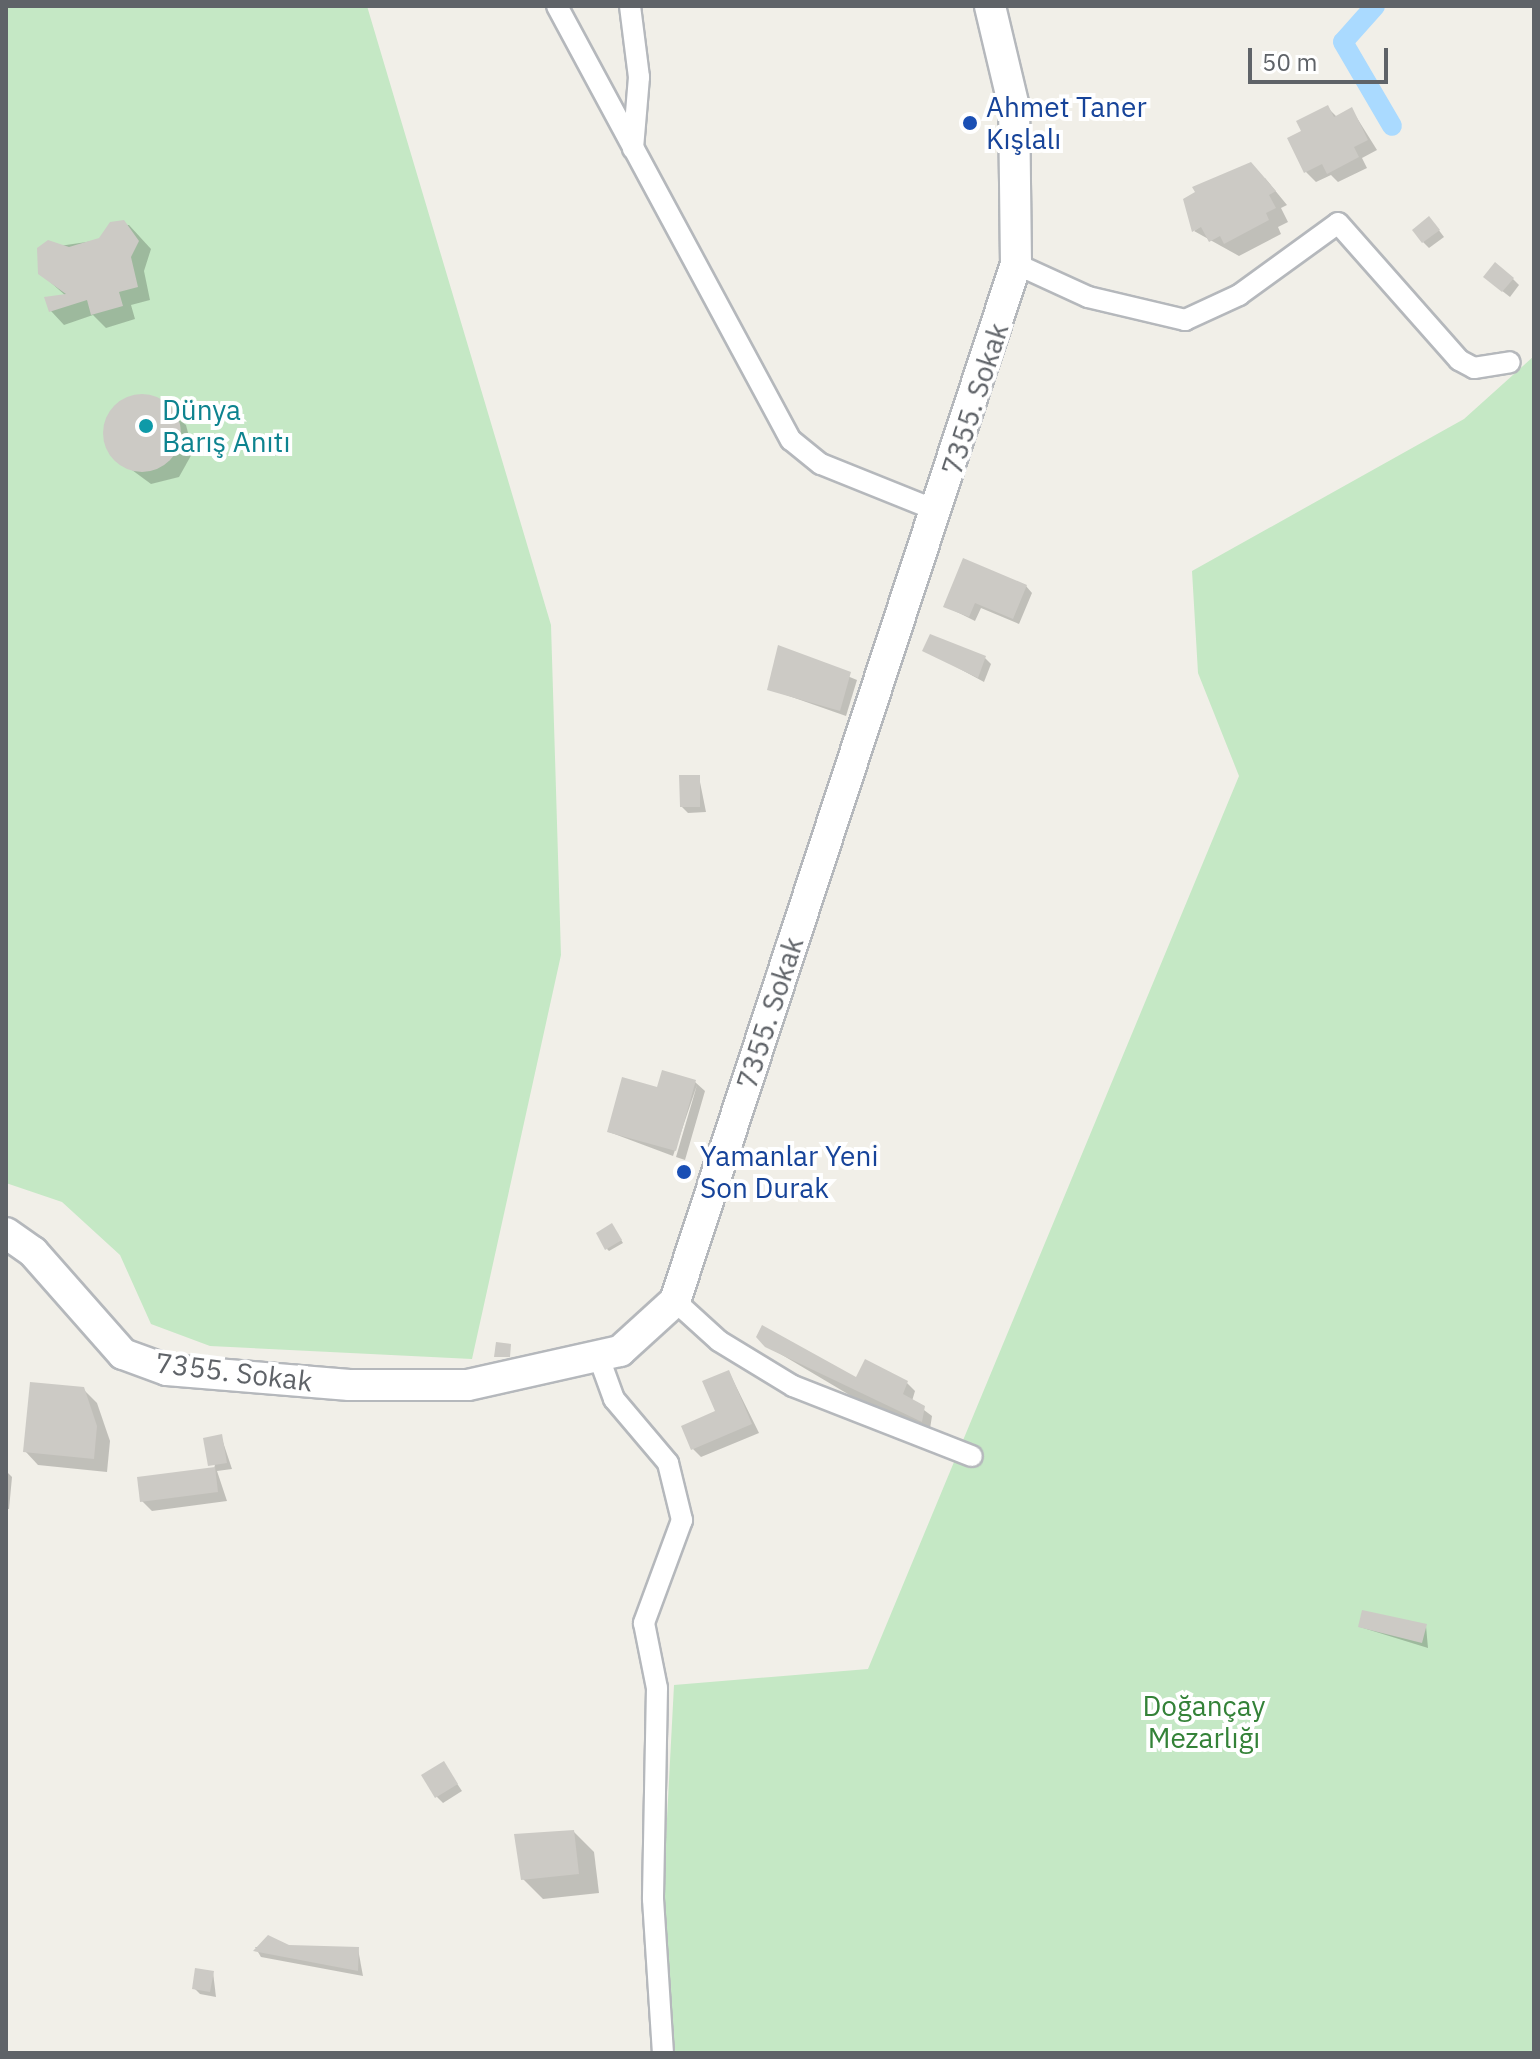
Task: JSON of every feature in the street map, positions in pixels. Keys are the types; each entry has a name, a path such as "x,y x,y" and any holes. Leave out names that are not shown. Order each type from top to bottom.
{"street":[{"path":"557,6 791,440 854,480 938,511"},
{"path":"630,6 639,77 633,149"},
{"name":"7355. Sokak","path":"6,1233 33,1252 123,1354 167,1370 349,1385 468,1385 620,1351 675,1301 938,511 1016,264 1014,107 990,6"},
{"path":"1016,264 1088,297 1185,320 1228,302 1338,223 1459,360 1474,368 1510,362"},
{"path":"675,1301 719,1341 793,1386 972,1456"},
{"path":"598,1355 614,1399 668,1463 682,1520 644,1623 657,1688 653,1899 663,2053"}],"green space":[{"path":"6,6 367,6 551,625 561,955 472,1359 210,1346 151,1324 120,1255 62,1202 6,1183"},
{"name":"Doğançay Mezarlığı","path":"1534,356 1534,2053 674,2053 663,1895 674,1685 868,1669 1239,776 1198,673 1192,571 1464,419"}],"building":[{"path":"1328,105 1334,117 1352,107 1368,140 1354,147 1359,157 1327,174 1322,164 1304,173 1287,138 1301,131 1296,121"},
{"path":"1251,162 1276,191 1269,195 1276,208 1266,213 1269,220 1224,244 1220,236 1209,242 1201,227 1192,232 1183,199 1195,192 1192,187"},
{"path":"1429,216 1440,230 1422,243 1412,230"},
{"path":"124,220 139,241 131,257 138,287 119,292 123,306 91,315 87,300 49,312 44,297 66,294 38,274 37,248 48,240 69,247 99,238 110,222"},
{"path":"1495,262 1514,278 1502,292 1483,277"},
{"path":"142,394 157,397 170,405 178,418 181,433 178,448 170,461 157,469 142,472 127,469 114,461 106,448 103,433 106,418 114,405 127,397"},
{"path":"963,558 1027,585 1013,619 975,603 969,617 943,607"},
{"path":"930,634 986,656 978,678 922,651"},
{"path":"778,645 851,672 840,711 767,690"},
{"path":"679,775 700,775 700,807 680,807"},
{"path":"662,1070 696,1080 676,1151 607,1132 622,1077 657,1087"},
{"path":"612,1223 622,1240 605,1250 596,1233"},
{"path":"762,1325 856,1377 865,1359 908,1381 903,1394 925,1406 922,1422 765,1347 756,1337"},
{"path":"496,1342 511,1344 510,1357 494,1357"},
{"path":"729,1370 752,1424 691,1450 681,1426 715,1411 702,1381"},
{"path":"30,1382 84,1387 97,1426 94,1459 23,1452"},
{"path":"222,1434 227,1463 208,1466 203,1438"},
{"path":"215,1467 218,1492 140,1502 137,1477"},
{"path":"1362,1610 1427,1624 1422,1643 1358,1627"},
{"path":"444,1761 458,1784 435,1798 421,1775"},
{"path":"574,1830 579,1874 521,1880 514,1834"},
{"path":"268,1935 289,1945 359,1947 358,1971 253,1951"},
{"path":"195,1968 214,1971 210,1992 192,1989"}],"waterway":[{"path":"1375,6 1343,42 1392,126"}],"place":[{"name":"Ahmet Taner Kışlalı","path":"970,123"},
{"name":"Dünya Barış Anıtı","path":"146,426"},
{"name":"Yamanlar Yeni Son Durak","path":"684,1172"}]}
